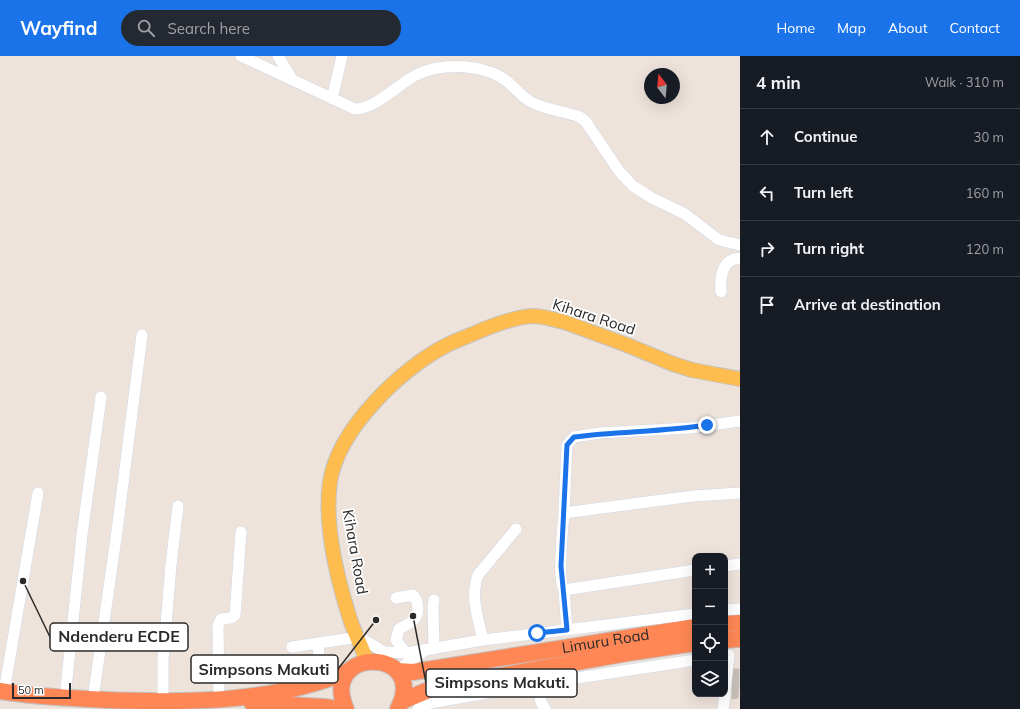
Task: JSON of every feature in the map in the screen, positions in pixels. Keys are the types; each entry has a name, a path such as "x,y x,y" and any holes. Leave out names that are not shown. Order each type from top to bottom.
{"highway":[{"path":"728,624 740,623"},
{"name":"Limuru Road","path":"397,671 414,672 692,627"},
{"path":"730,651 740,638"},
{"name":"Limuru Road","path":"400,705 431,689 443,686 628,653 692,644"},
{"path":"2,692 64,698 93,699 144,705 163,701 219,699 265,694 322,682 349,671 367,661 382,662 397,671 403,685 400,705"},
{"path":"346,709 341,690 349,671"},
{"path":"219,699 337,709"}],"main road":[{"name":"Kihara Road","path":"367,661 359,637 352,623 344,597 331,532 329,498 334,466 353,430 378,399 396,380 448,344 486,329 520,318 538,316 567,323 673,364 699,372 740,379"}],"street":[{"path":"242,56 355,109 361,109 379,100 409,78 435,68 461,66 491,73 508,82 532,103 580,117 586,122 619,171 633,186 652,198 685,214 719,240 740,245"},
{"path":"278,56 292,80"},
{"path":"332,99 342,56"},
{"path":"721,292 720,281 724,266 734,258 740,258"},
{"path":"93,699 117,531 142,335"},
{"path":"64,698 82,535 101,397"},
{"path":"567,630 564,590 561,586 561,566 567,445 574,437 599,433 690,428 740,421"},
{"path":"564,512 693,496 740,493"},
{"path":"2,692 38,494"},
{"path":"163,701 164,653 178,506"},
{"path":"483,640 475,605 476,581 482,569 516,529"},
{"path":"219,699 218,626 221,619 231,618 235,615 241,532"},
{"path":"728,566 740,564"},
{"path":"564,590 692,570"},
{"path":"396,598 413,595 417,601 418,616 414,621 399,629 397,634 396,640 406,653"},
{"path":"429,650 434,600"},
{"path":"728,610 740,609"},
{"path":"292,647 359,637 384,652 406,653 483,640 692,614"},
{"path":"318,643 320,669"},
{"path":"397,671 429,650"},
{"path":"728,668 730,651"},
{"path":"418,709 430,703 538,684 692,660"},
{"path":"538,684 541,702 544,709"},
{"path":"723,709 724,697"}],"building":[{"path":"733,669 739,669 739,685 738,698 732,699"}],"place":[{"name":"Ndenderu ECDE","path":"23,581"},
{"name":"Simpsons Makuti.","path":"413,616"},
{"name":"Simpsons Makuti","path":"376,620"}],"route":[{"path":"537,633 567,630 564,590 561,586 561,566 567,445 570,439 599,433 690,428 707,425"}]}
